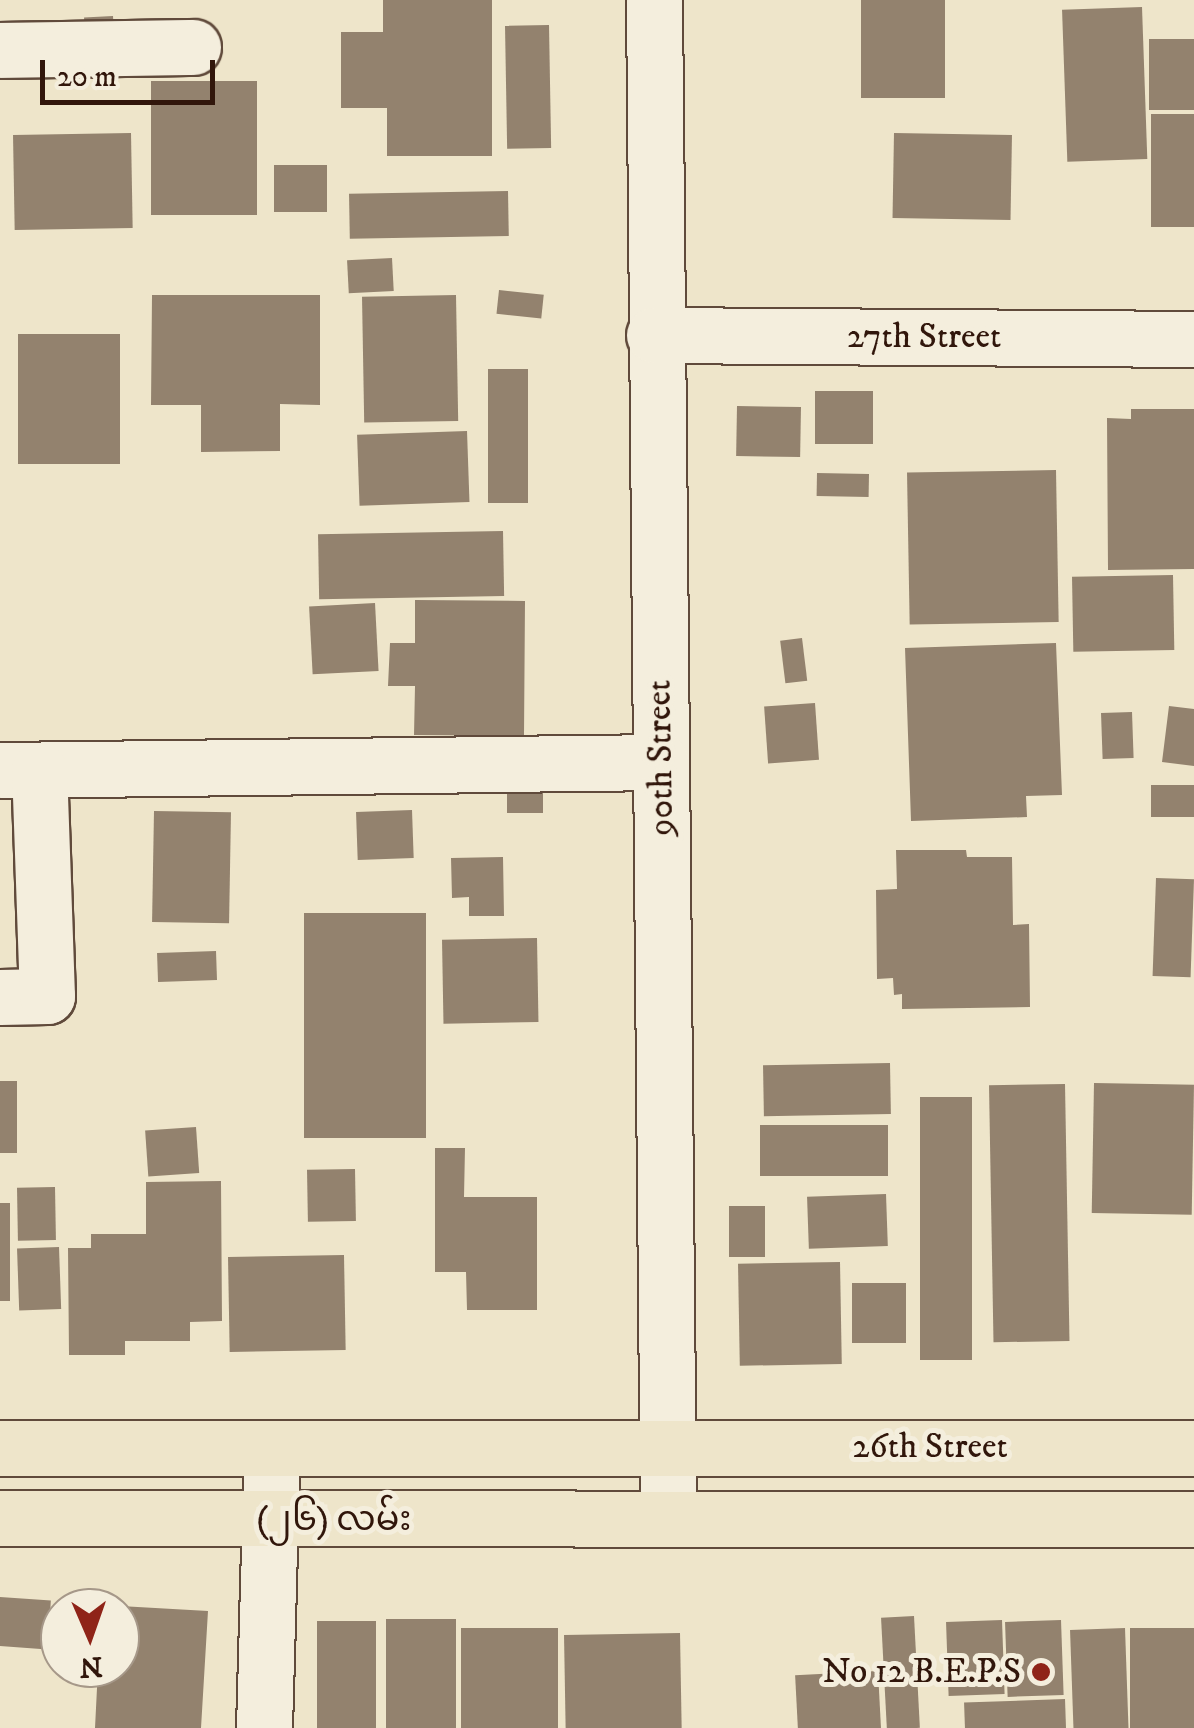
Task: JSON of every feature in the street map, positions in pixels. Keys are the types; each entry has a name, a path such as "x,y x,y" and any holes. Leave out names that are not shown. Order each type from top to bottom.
{"main road":[{"name":"26th Street","path":"665,1446 1194,1448"},
{"name":"(၂၆) လမ်း","path":"0,1448 665,1446"},
{"name":"26th Street","path":"668,1516 1194,1519"},
{"name":"(၂၆) လမ်း","path":"0,1518 268,1521 668,1516"}],"street":[{"name":"90th Street","path":"654,0 654,335 668,1516"},
{"path":"0,50 193,46"},
{"name":"27th Street","path":"654,335 1194,339"},
{"path":"0,998 47,996 20,770 661,762"},
{"path":"264,1728 272,1450"}],"building":[{"path":"383,0 492,0 492,156 387,156 387,108 341,108 341,32 383,32"},
{"path":"861,0 945,0 945,98 861,98"},
{"path":"1142,7 1147,159 1067,162 1062,10"},
{"path":"113,16 114,37 85,38 84,18"},
{"path":"549,25 551,148 507,149 505,26"},
{"path":"1149,39 1194,39 1194,110 1149,110"},
{"path":"151,81 257,81 257,215 151,215"},
{"path":"1151,114 1194,114 1194,227 1151,227"},
{"path":"131,133 133,228 15,230 13,135"},
{"path":"894,133 1012,135 1010,220 893,218"},
{"path":"274,165 327,165 327,212 274,212"},
{"path":"508,191 509,236 350,239 349,194"},
{"path":"392,258 394,291 349,293 347,260"},
{"path":"499,290 544,295 541,319 496,314"},
{"path":"152,295 320,295 320,405 280,404 280,451 201,452 201,405 151,405"},
{"path":"456,295 458,421 364,423 362,297"},
{"path":"18,334 120,334 120,464 18,464"},
{"path":"488,369 528,369 528,503 488,503"},
{"path":"815,391 873,391 873,444 815,444"},
{"path":"737,406 801,407 800,457 736,456"},
{"path":"1131,409 1194,409 1194,569 1108,570 1107,418 1131,419"},
{"path":"467,431 469,502 360,506 357,435"},
{"path":"1056,470 1059,622 910,625 907,473"},
{"path":"817,473 869,474 869,497 817,496"},
{"path":"503,531 504,596 319,599 318,534"},
{"path":"1173,575 1174,650 1073,652 1072,577"},
{"path":"415,600 525,601 524,736 414,735 415,686 388,686 390,643 415,643"},
{"path":"375,603 379,671 313,674 309,606"},
{"path":"802,638 807,681 785,683 780,641"},
{"path":"1056,643 1062,795 1026,796 1027,817 911,821 905,648"},
{"path":"815,703 819,760 768,763 764,707"},
{"path":"1169,706 1194,709 1194,766 1162,762"},
{"path":"1132,712 1134,758 1103,759 1101,713"},
{"path":"507,785 543,785 543,813 507,813"},
{"path":"1151,785 1194,785 1194,817 1151,817"},
{"path":"412,810 414,858 358,860 356,812"},
{"path":"154,811 231,812 229,923 152,922"},
{"path":"896,850 966,850 967,857 1012,857 1013,925 1029,924 1030,1007 902,1009 902,994 894,995 893,978 877,979 876,890 897,889"},
{"path":"503,857 504,916 469,916 469,897 452,898 451,858"},
{"path":"1156,878 1194,879 1191,977 1153,976"},
{"path":"304,913 426,913 426,1138 304,1138"},
{"path":"537,938 538,1022 443,1024 442,940"},
{"path":"216,951 217,980 158,982 157,953"},
{"path":"890,1063 891,1114 764,1116 763,1065"},
{"path":"0,1081 17,1081 17,1153 0,1153"},
{"path":"1094,1083 1194,1085 1192,1215 1092,1213"},
{"path":"1065,1084 1069,1341 993,1342 989,1085"},
{"path":"920,1097 972,1097 972,1360 920,1360"},
{"path":"760,1125 888,1125 888,1176 760,1176"},
{"path":"196,1127 199,1173 148,1176 145,1131"},
{"path":"435,1148 465,1148 464,1197 537,1197 537,1310 467,1310 466,1272 435,1272"},
{"path":"355,1169 356,1221 308,1222 307,1170"},
{"path":"221,1181 222,1321 190,1322 190,1341 125,1341 125,1355 69,1355 68,1248 91,1248 91,1234 146,1234 146,1182"},
{"path":"55,1187 56,1240 18,1241 17,1188"},
{"path":"886,1194 888,1246 809,1249 807,1197"},
{"path":"0,1203 10,1203 10,1301 0,1301"},
{"path":"729,1206 765,1206 765,1257 729,1257"},
{"path":"59,1247 61,1309 19,1310 17,1248"},
{"path":"344,1255 346,1350 230,1352 228,1257"},
{"path":"840,1262 842,1364 740,1366 738,1264"},
{"path":"852,1283 906,1283 906,1343 852,1343"},
{"path":"0,1597 40,1600 40,1649 0,1646"},
{"path":"140,1607 208,1611 201,1728 95,1728 97,1688 140,1688"},
{"path":"914,1616 920,1728 887,1728 881,1618"},
{"path":"386,1619 456,1619 456,1728 386,1728"},
{"path":"1002,1620 1005,1694 949,1696 946,1622"},
{"path":"1061,1620 1064,1695 1008,1697 1005,1622"},
{"path":"317,1621 376,1621 376,1728 317,1728"},
{"path":"461,1628 558,1628 558,1728 461,1728"},
{"path":"1125,1628 1128,1728 1073,1728 1070,1630"},
{"path":"1130,1628 1194,1628 1194,1728 1130,1728"},
{"path":"680,1633 682,1728 566,1728 564,1635"},
{"path":"878,1671 881,1728 798,1728 795,1675"},
{"path":"1065,1699 1066,1728 965,1728 964,1703"}],"place":[{"name":"No 12 B.E.P.S","path":"1041,1672"}]}
